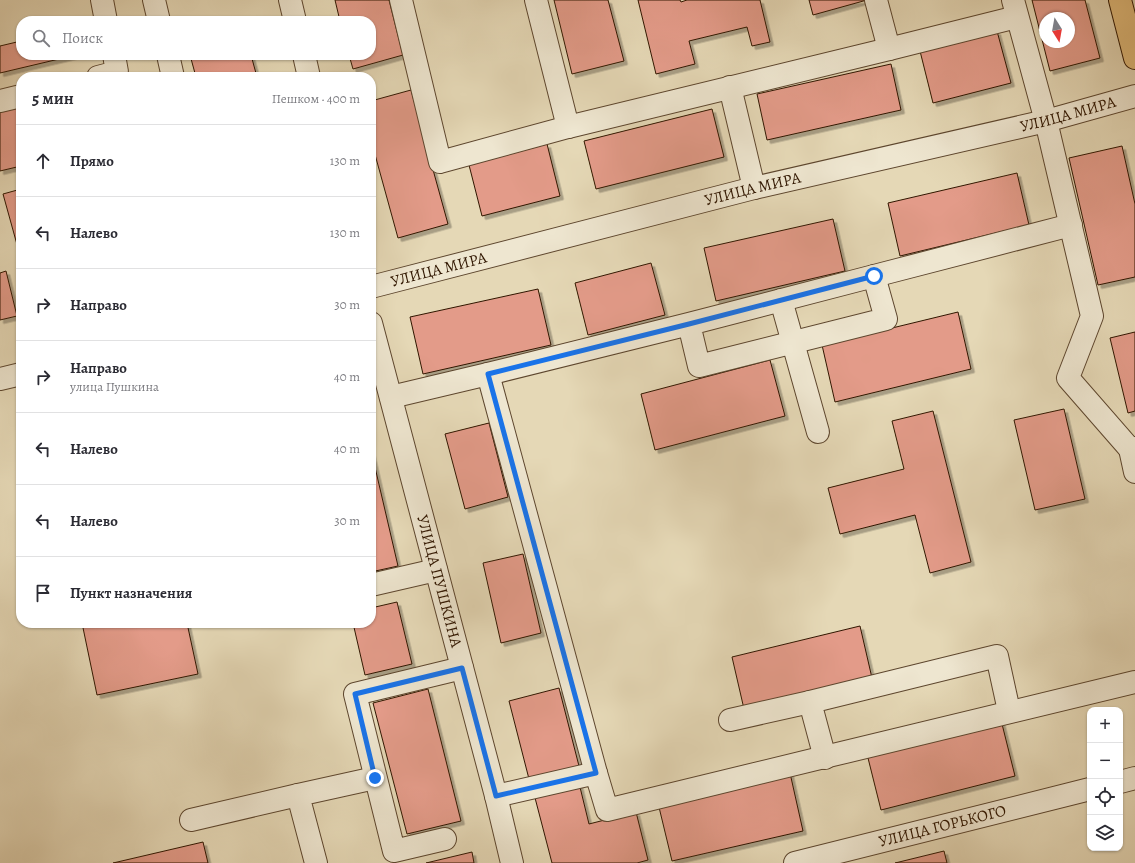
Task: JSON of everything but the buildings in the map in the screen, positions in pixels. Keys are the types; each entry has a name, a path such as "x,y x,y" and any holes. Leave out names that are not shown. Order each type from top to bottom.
{"main road":[{"path":"1120,0 1135,58"}],"street":[{"path":"102,0 105,16"},
{"path":"154,0 158,16"},
{"path":"290,0 294,16"},
{"path":"401,0 440,162 730,87 889,49 1015,9 1046,121 1092,316 1068,378 1132,448 1135,472"},
{"path":"536,0 568,128"},
{"path":"876,0 889,49"},
{"path":"115,60 117,72"},
{"path":"169,60 172,72"},
{"path":"305,60 308,72"},
{"path":"730,87 754,188"},
{"name":"УЛИЦА МИРА","path":"376,286 754,188 1046,121 1135,96"},
{"path":"0,101 16,97"},
{"path":"391,398 689,324 1071,226"},
{"path":"689,324 699,366 886,318 874,276"},
{"path":"781,300 818,432"},
{"name":"УЛИЦА ПУШКИНА","path":"376,342 496,796 512,863"},
{"path":"488,374 607,810 825,758 1009,711 1135,682"},
{"path":"0,379 16,375"},
{"path":"376,584 436,570"},
{"path":"730,720 997,656 1009,711"},
{"path":"445,838 394,851 355,694 462,668"},
{"path":"810,702 825,758"},
{"path":"496,796 596,773"},
{"path":"191,820 375,778"},
{"path":"1123,781 1135,778"},
{"name":"УЛИЦА ГОРЬКОГО","path":"795,863 847,857 1087,790"},
{"path":"298,795 316,863"}],"route":[{"path":"375,778 355,694 462,668 496,796 596,773 488,374 874,276"}]}
